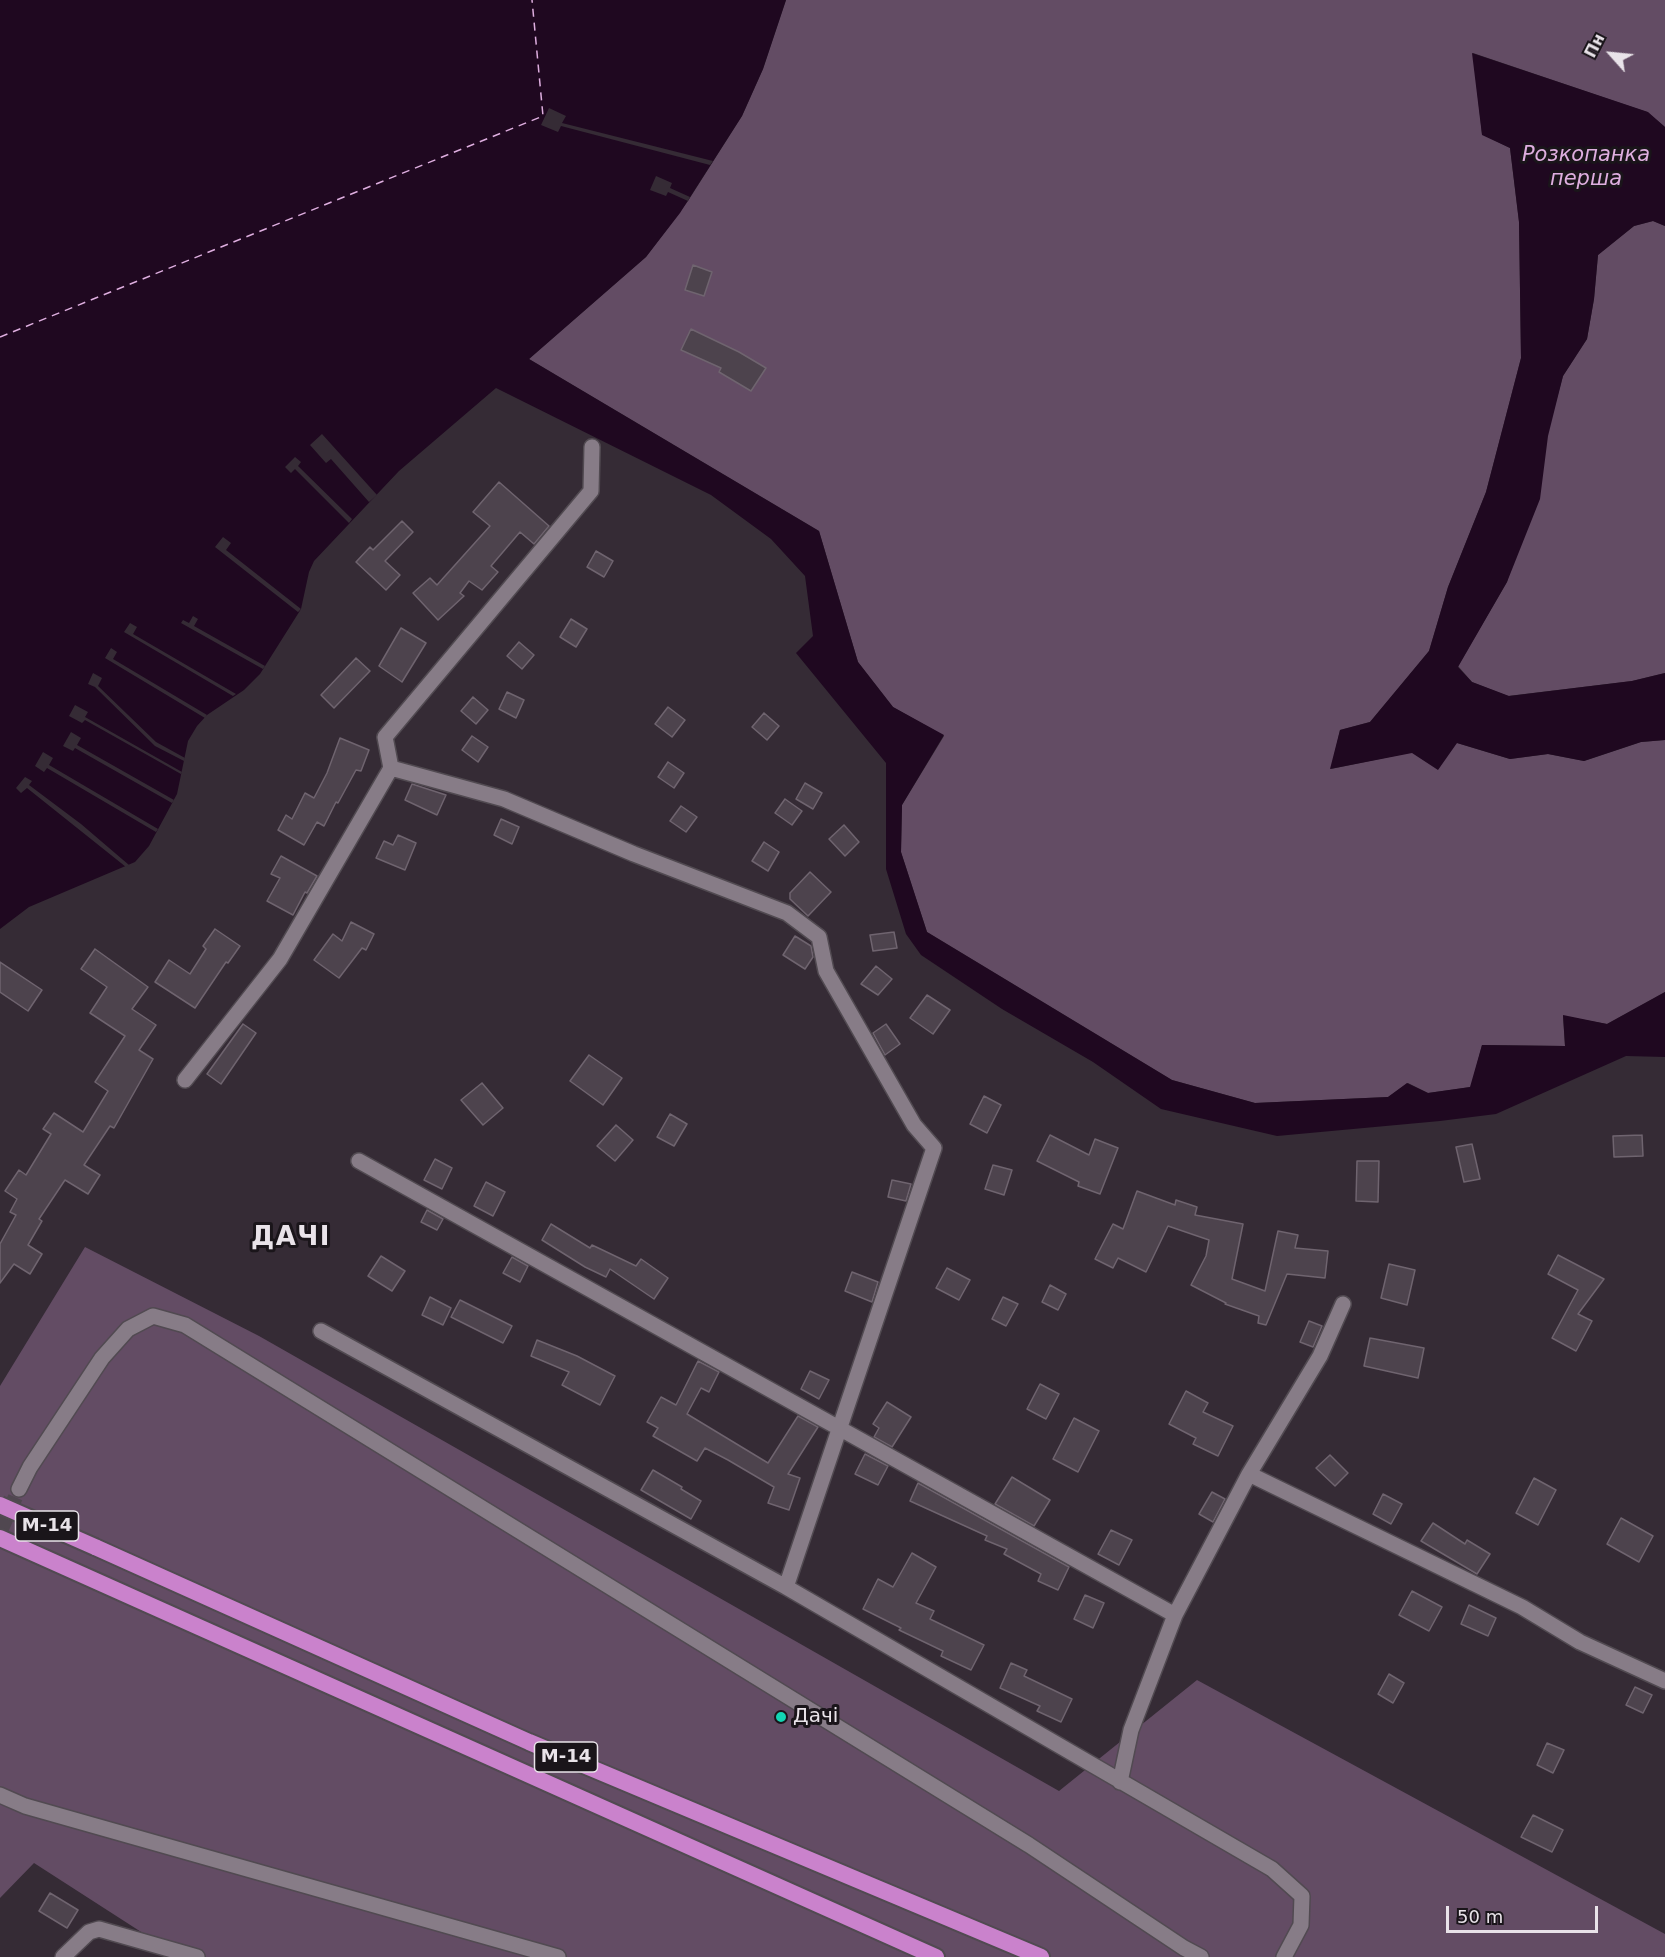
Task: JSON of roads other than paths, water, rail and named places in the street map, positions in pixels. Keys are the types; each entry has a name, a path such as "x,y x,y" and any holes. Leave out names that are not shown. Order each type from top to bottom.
{"highway":[{"name":"М-14","path":"0,1505 529,1742 1041,1957"},
{"name":"М-14","path":"0,1538 936,1957"}],"street":[{"path":"185,1080 280,959 391,768 384,736 591,491 592,447"},
{"path":"391,768 504,799 634,855 787,913 819,936 826,971 914,1125 934,1148 786,1587"},
{"path":"359,1161 1175,1615"},
{"path":"1120,1782 1131,1730 1175,1615 1249,1474 1320,1356 1343,1304"},
{"path":"19,1489 30,1467 102,1358 128,1329 153,1317 185,1324 1029,1845 1201,1957"},
{"path":"321,1331 786,1587 1272,1869 1302,1896 1301,1924 1284,1957"},
{"path":"1249,1474 1522,1607 1580,1642 1665,1681"},
{"path":"0,1795 25,1806 549,1956"},
{"path":"63,1957 77,1941 89,1932 99,1929 197,1957"}],"water":[{"path":"0,0 786,0 763,69 742,116 680,213 646,257 529,359 819,531 858,662 893,707 944,735 902,805 901,852 927,932 1172,1080 1255,1103 1388,1097 1407,1083 1428,1093 1470,1087 1482,1045 1565,1046 1563,1015 1607,1024 1665,992 1665,1057 1626,1056 1496,1114 1440,1121 1277,1136 1161,1109 1093,1062 1002,1009 921,955 906,934 886,869 886,763 796,653 813,636 805,576 771,539 711,495 496,388 399,471 314,561 309,572 301,609 260,674 244,690 207,715 188,741 177,794 149,846 135,862 29,907 0,929"},
{"name":"Розкопанка перша","path":"1472,53 1648,112 1665,127 1665,226 1653,221 1634,226 1598,255 1587,339 1563,376 1548,436 1540,499 1507,582 1458,667 1472,682 1509,696 1632,681 1665,673 1665,740 1641,742 1584,761 1548,754 1510,759 1457,743 1438,770 1412,753 1330,769 1340,730 1370,722 1429,651 1448,587 1486,492 1521,358 1519,222 1510,148 1482,135"}],"tunnel":[{"path":"0,1532 19,1489"}],"place":[{"name":"Дачі","path":"781,1717"}],"district":[{"name":"ДАЧІ","path":"291,1238"}]}
